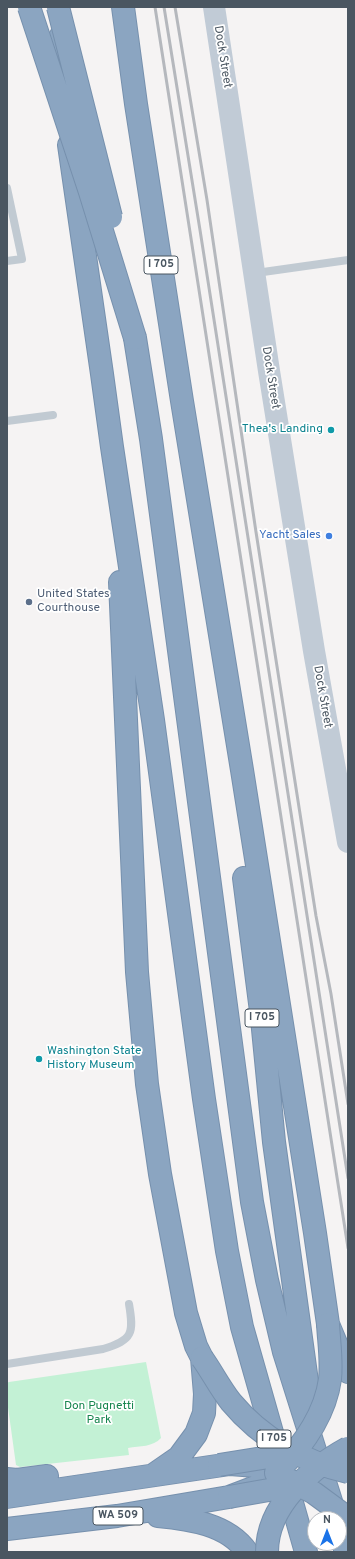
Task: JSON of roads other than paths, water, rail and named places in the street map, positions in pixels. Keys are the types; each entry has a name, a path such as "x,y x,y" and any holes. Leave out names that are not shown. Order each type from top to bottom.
{"highway":[{"path":"29,7 90,192 135,338"},
{"path":"58,7 107,197 135,338 151,439 220,971 252,1202 266,1280 284,1352 336,1511"},
{"name":"I 705","path":"58,7 62,78 68,139 153,720 204,1099 227,1251 242,1327 306,1552"},
{"name":"I 705","path":"123,7 136,104 202,523 262,1019 276,1157 313,1425 337,1511"},
{"path":"112,447 119,565 137,972 142,1038 150,1112 186,1313 196,1346 202,1358 230,1401 239,1410 267,1436 294,1453 322,1465 348,1472"},
{"path":"202,523 309,1190 328,1324 330,1369 328,1388 318,1418 294,1453 276,1472 258,1486 229,1497"},
{"path":"328,1324 348,1372"},
{"path":"153,1475 179,1457 196,1434 204,1413 205,1394 202,1358"},
{"path":"7,1497 219,1465 348,1443"},
{"path":"267,1552 269,1534 281,1505 299,1485 322,1465 348,1448"},
{"path":"219,1465 249,1465 276,1472 325,1501 333,1511"},
{"path":"7,1479 17,1480 63,1474 130,1478"},
{"name":"WA 509","path":"7,1529 117,1516 348,1477"},
{"path":"117,1516 153,1515 205,1524 220,1530 233,1538 246,1550"}],"street":[{"name":"Dock Street","path":"214,7 254,273 314,651 348,842"}],"lane":[{"path":"7,188 22,259 7,261"},
{"path":"254,273 348,260"},
{"path":"7,421 53,415"},
{"path":"7,1364 103,1349 118,1344 126,1339 132,1329 129,1304"}],"railway":[{"path":"155,7 348,1248"},
{"path":"164,7 348,1178"},
{"path":"175,7 207,200 256,532 316,916 331,994 348,1104"}],"place":[{"name":"Thea's Landing","path":"331,430"},
{"name":"Yacht Sales","path":"329,536"},
{"name":"United States Courthouse","path":"29,602"},
{"name":"Washington State History Museum","path":"39,1059"}],"park label":[{"name":"Don Pugnetti Park","path":"99,1414"}]}
